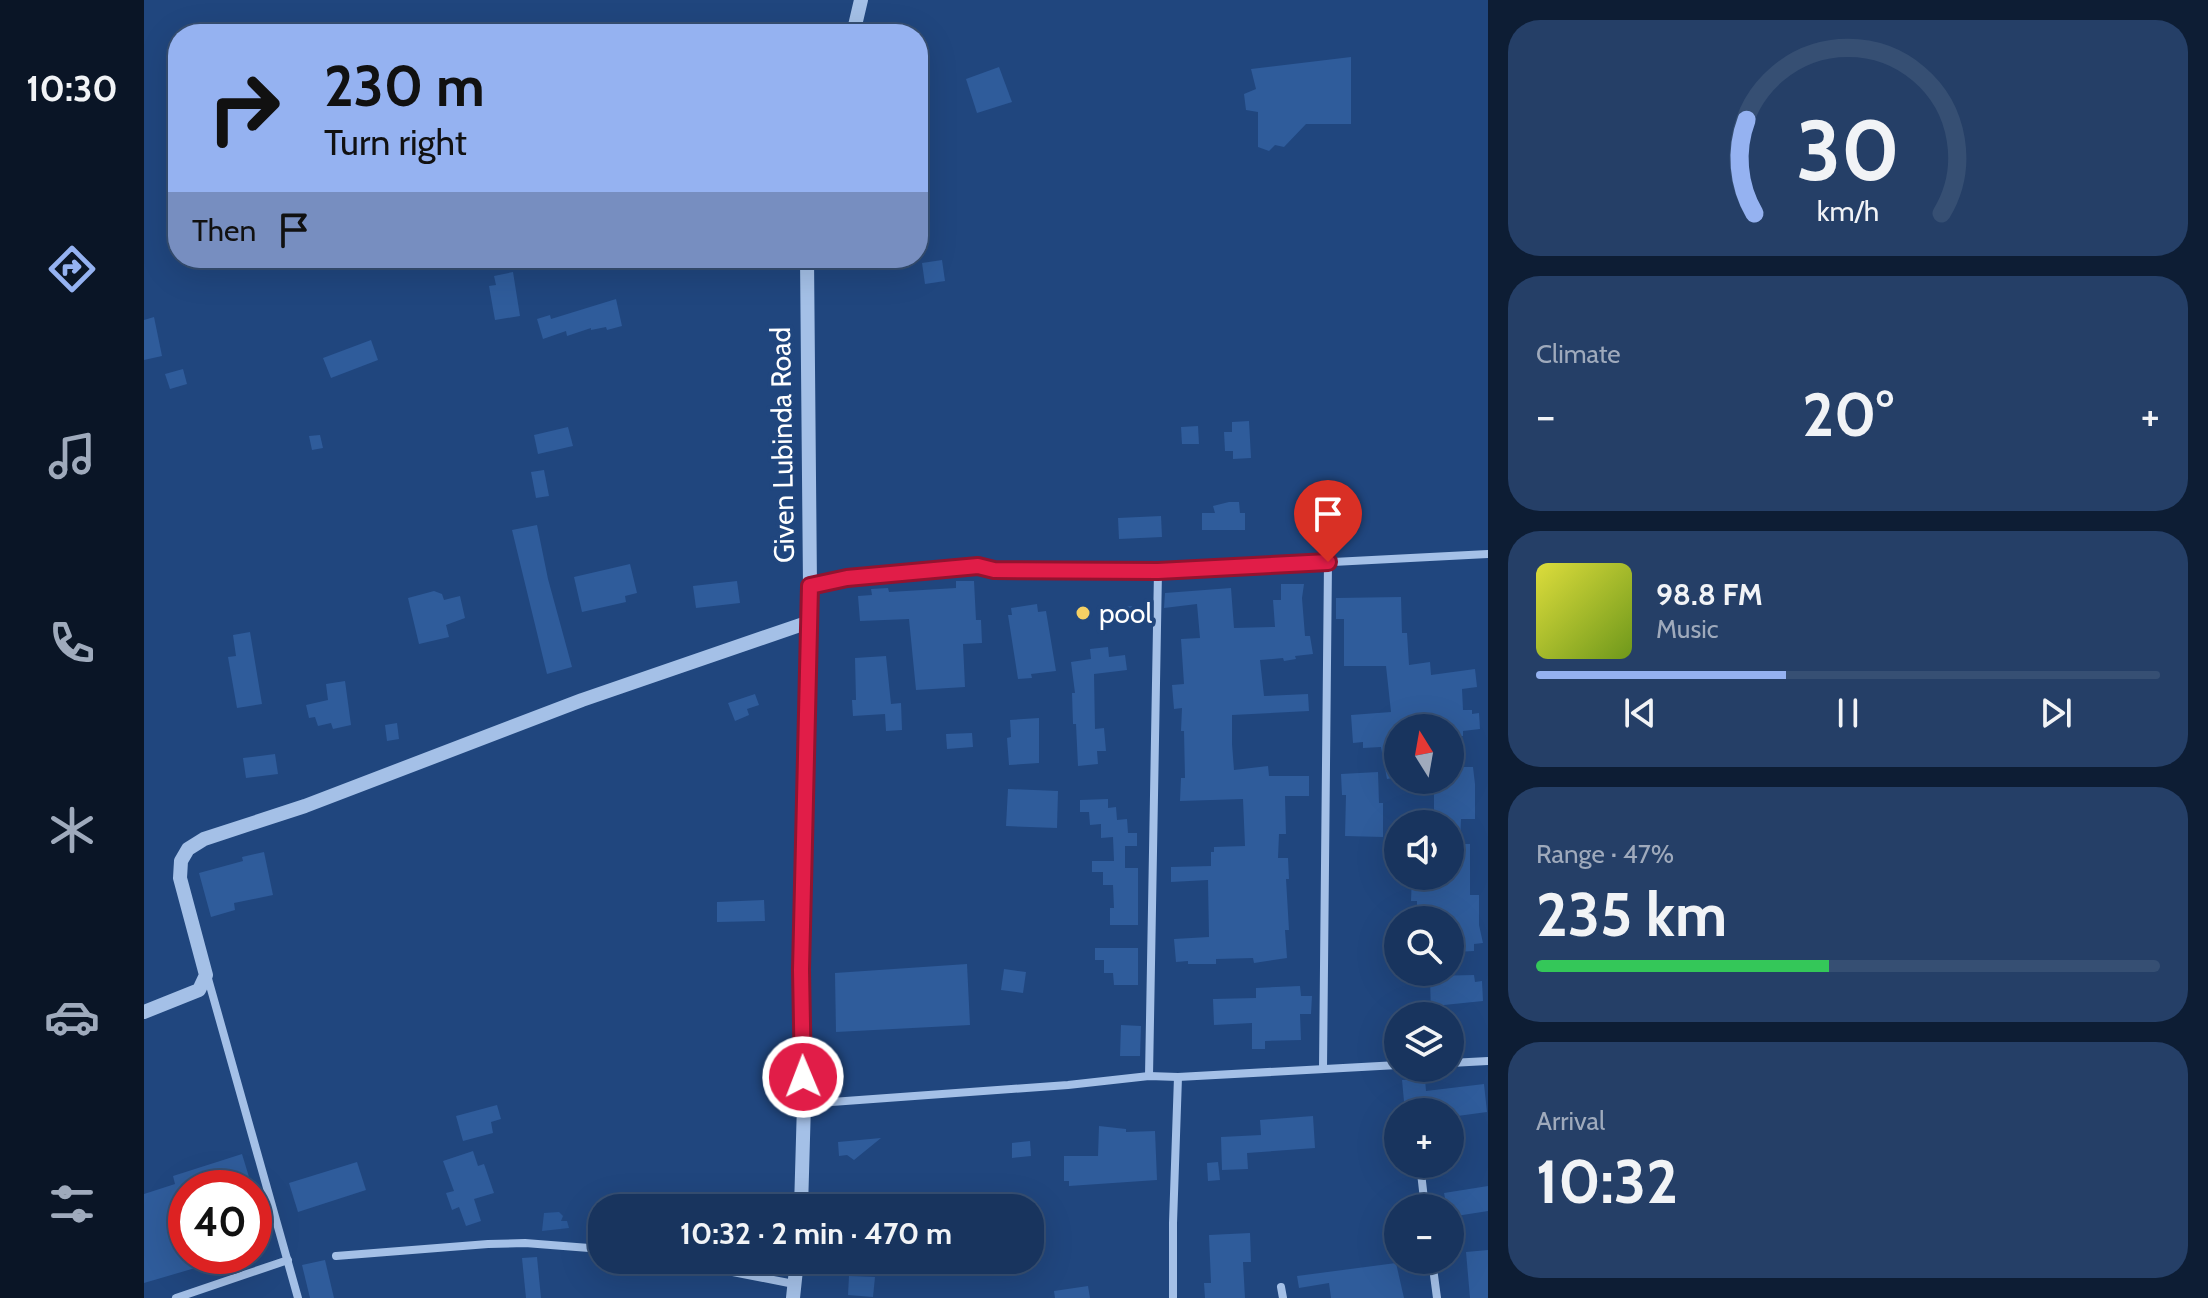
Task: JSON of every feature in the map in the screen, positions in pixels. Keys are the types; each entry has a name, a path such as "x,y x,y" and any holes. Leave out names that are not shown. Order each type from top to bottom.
{"street":[{"path":"855,24 861,0"},
{"name":"Given Lubinda Road","path":"801,1194 804,1104 801,970 810,586 807,268"},
{"path":"810,586 847,578 978,566 994,570 1158,571 1488,554"},
{"path":"1323,1068 1328,562"},
{"path":"1149,1076 1158,571"},
{"path":"298,1298 180,878 181,861 188,849 204,839 335,795 525,720 809,622"},
{"path":"144,1012 199,990 206,975"},
{"path":"199,990 213,997"},
{"path":"1464,1062 1488,1061"},
{"path":"804,1104 1068,1085 1149,1076 1384,1066"},
{"path":"1173,1298 1178,1077"},
{"path":"336,1256 488,1244 525,1243 588,1248"},
{"path":"176,1298 288,1260"},
{"path":"726,1274 793,1291"},
{"path":"1434,1274 1437,1298"},
{"path":"1281,1287 1283,1298"}],"shaded area":[{"path":"559,1212 563,1216 561,1221 567,1221 569,1228 542,1231 544,1213"}],"building":[{"path":"1351,57 1351,124 1306,124 1284,147 1275,145 1269,151 1258,147 1258,112 1246,110 1244,94 1256,89 1251,69"},
{"path":"999,67 1012,102 977,113 966,79"},
{"path":"942,260 945,281 925,284 923,268 928,268 928,262"},
{"path":"513,272 520,316 495,320 489,286 496,285 494,276"},
{"path":"616,299 622,326 607,330 606,327 591,328 567,336 566,331 543,339 537,319 550,315 551,319"},
{"path":"154,317 162,356 144,360 144,320"},
{"path":"371,340 378,360 331,378 323,358"},
{"path":"183,369 187,384 170,389 165,374"},
{"path":"1249,421 1251,458 1233,459 1233,451 1225,451 1224,432 1232,432 1232,422"},
{"path":"1198,426 1199,444 1182,444 1181,427"},
{"path":"568,427 573,446 538,454 534,435"},
{"path":"320,435 323,448 312,450 309,436"},
{"path":"544,470 549,496 536,498 531,472"},
{"path":"1341,497 1342,503 1356,500 1359,518 1336,521 1337,526 1313,529 1312,525 1309,526 1309,502"},
{"path":"1239,502 1240,513 1245,513 1245,530 1202,530 1202,513 1215,513 1213,506"},
{"path":"1161,516 1162,537 1119,539 1118,518"},
{"path":"537,525 572,667 547,674 512,530"},
{"path":"630,564 637,593 625,596 626,602 582,612 574,577"},
{"path":"737,581 740,603 696,608 693,586"},
{"path":"956,581 974,581 976,620 981,620 982,643 963,644 965,687 916,690 909,619 860,621 858,596 872,595 871,589 888,588 889,592 956,588"},
{"path":"1281,584 1304,584 1305,636 1310,636 1313,654 1284,661 1283,658 1260,660 1264,696 1308,694 1309,711 1232,715 1232,744 1234,770 1268,766 1269,776 1309,776 1309,796 1285,796 1286,834 1279,834 1278,858 1288,858 1287,958 1254,963 1253,958 1216,959 1216,964 1176,962 1174,939 1209,937 1208,880 1171,882 1171,867 1211,866 1214,847 1245,846 1243,799 1180,801 1181,778 1185,778 1184,731 1181,731 1182,708 1174,709 1172,685 1184,684 1181,639 1200,638 1197,604 1164,608 1165,593 1231,588 1234,628 1275,627 1273,600 1281,600"},
{"path":"434,591 442,594 444,600 460,596 465,618 446,625 449,637 419,644 408,598"},
{"path":"1401,597 1402,633 1407,633 1409,665 1430,662 1431,675 1475,669 1477,687 1462,689 1463,710 1479,713 1480,729 1464,731 1464,714 1384,714 1384,763 1381,747 1363,748 1363,742 1353,743 1351,715 1391,712 1386,666 1344,666 1344,619 1336,619 1336,598"},
{"path":"1037,604 1038,612 1046,611 1056,671 1018,679 1008,615 1012,615 1011,608"},
{"path":"1132,606 1134,622 1114,624 1112,608"},
{"path":"250,632 262,704 237,708 228,657 236,656 233,635"},
{"path":"1108,647 1109,657 1125,655 1127,670 1094,674 1095,729 1104,728 1106,751 1097,751 1098,764 1078,766 1071,662 1091,659 1090,649"},
{"path":"886,656 891,704 901,703 902,730 886,731 885,714 853,716 852,700 856,700 855,658"},
{"path":"345,681 351,725 333,729 331,723 318,726 315,717 309,718 306,705 328,700 326,684"},
{"path":"755,694 759,705 747,709 749,715 735,721 728,703"},
{"path":"1039,718 1039,763 1009,765 1007,738 1011,737 1010,720"},
{"path":"397,723 399,739 387,741 385,725"},
{"path":"972,733 973,747 947,749 946,734"},
{"path":"275,754 278,774 246,778 243,758"},
{"path":"1464,767 1473,767 1475,819 1464,819 1464,810 1434,810 1434,794 1464,794"},
{"path":"1378,772 1379,803 1383,803 1383,837 1345,836 1346,795 1342,795 1341,774"},
{"path":"1008,789 1058,791 1057,828 1006,826"},
{"path":"1108,799 1108,808 1116,807 1117,820 1127,819 1128,833 1137,833 1137,846 1125,846 1125,868 1138,868 1138,925 1110,925 1110,908 1114,908 1113,885 1103,885 1103,872 1092,872 1092,861 1114,861 1113,837 1101,838 1101,824 1090,825 1089,812 1080,812 1080,800"},
{"path":"1464,844 1470,844 1470,895 1479,895 1479,925 1483,943 1474,944 1474,951 1464,952 1464,906 1417,906 1417,901 1411,901 1411,890 1464,890"},
{"path":"264,852 273,895 234,903 235,910 211,917 199,873"},
{"path":"764,900 765,921 717,922 717,902"},
{"path":"1095,948 1138,948 1138,985 1114,985 1113,973 1104,973 1104,960 1095,960"},
{"path":"967,964 970,1025 836,1032 835,973"},
{"path":"1004,969 1026,972 1023,993 1001,990"},
{"path":"1464,975 1474,975 1475,982 1482,981 1483,1001 1431,1002 1430,986 1464,986"},
{"path":"1300,986 1301,996 1312,996 1311,1014 1300,1014 1301,1040 1265,1041 1265,1049 1252,1049 1252,1023 1214,1025 1213,999 1256,998 1256,988"},
{"path":"1121,1025 1141,1026 1140,1056 1120,1056"},
{"path":"1402,1082 1425,1082 1426,1091 1484,1084 1487,1112 1464,1115 1464,1098 1404,1098"},
{"path":"497,1105 501,1119 491,1122 493,1133 463,1141 456,1116"},
{"path":"1313,1116 1315,1148 1247,1153 1248,1169 1222,1170 1221,1137 1261,1135 1260,1120"},
{"path":"1099,1126 1126,1129 1126,1132 1155,1131 1157,1180 1069,1186 1069,1181 1064,1181 1064,1156 1098,1156"},
{"path":"881,1138 854,1160 847,1155 839,1156 838,1142"},
{"path":"1030,1141 1031,1156 1012,1158 1012,1143"},
{"path":"473,1151 478,1166 484,1164 494,1193 474,1199 481,1221 466,1226 459,1207 452,1210 446,1193 454,1191 443,1161"},
{"path":"242,1154 247,1170 192,1170"},
{"path":"357,1162 366,1190 298,1212 289,1183"},
{"path":"1218,1162 1220,1180 1208,1181 1207,1163"},
{"path":"168,1186 168,1274 175,1274 144,1283 144,1194"},
{"path":"1488,1186 1488,1211 1464,1215 1464,1194 1444,1193"},
{"path":"1250,1233 1251,1262 1243,1262 1245,1298 1205,1298 1204,1283 1211,1283 1209,1235"},
{"path":"1488,1250 1488,1298 1470,1298 1466,1252"},
{"path":"537,1257 541,1298 526,1298 522,1258"},
{"path":"325,1260 334,1298 310,1298 302,1265"},
{"path":"1384,1265 1384,1274 1399,1274 1404,1298 1331,1298 1329,1283 1299,1288 1297,1276"},
{"path":"849,1276 875,1277 873,1297 848,1295"},
{"path":"1088,1286 1090,1298 1055,1298 1054,1291"}],"place":[{"name":"pool","path":"1083,613"}],"route":[{"path":"803,1077 801,970 810,586 847,578 978,566 994,570 1158,571 1328,562"}]}
